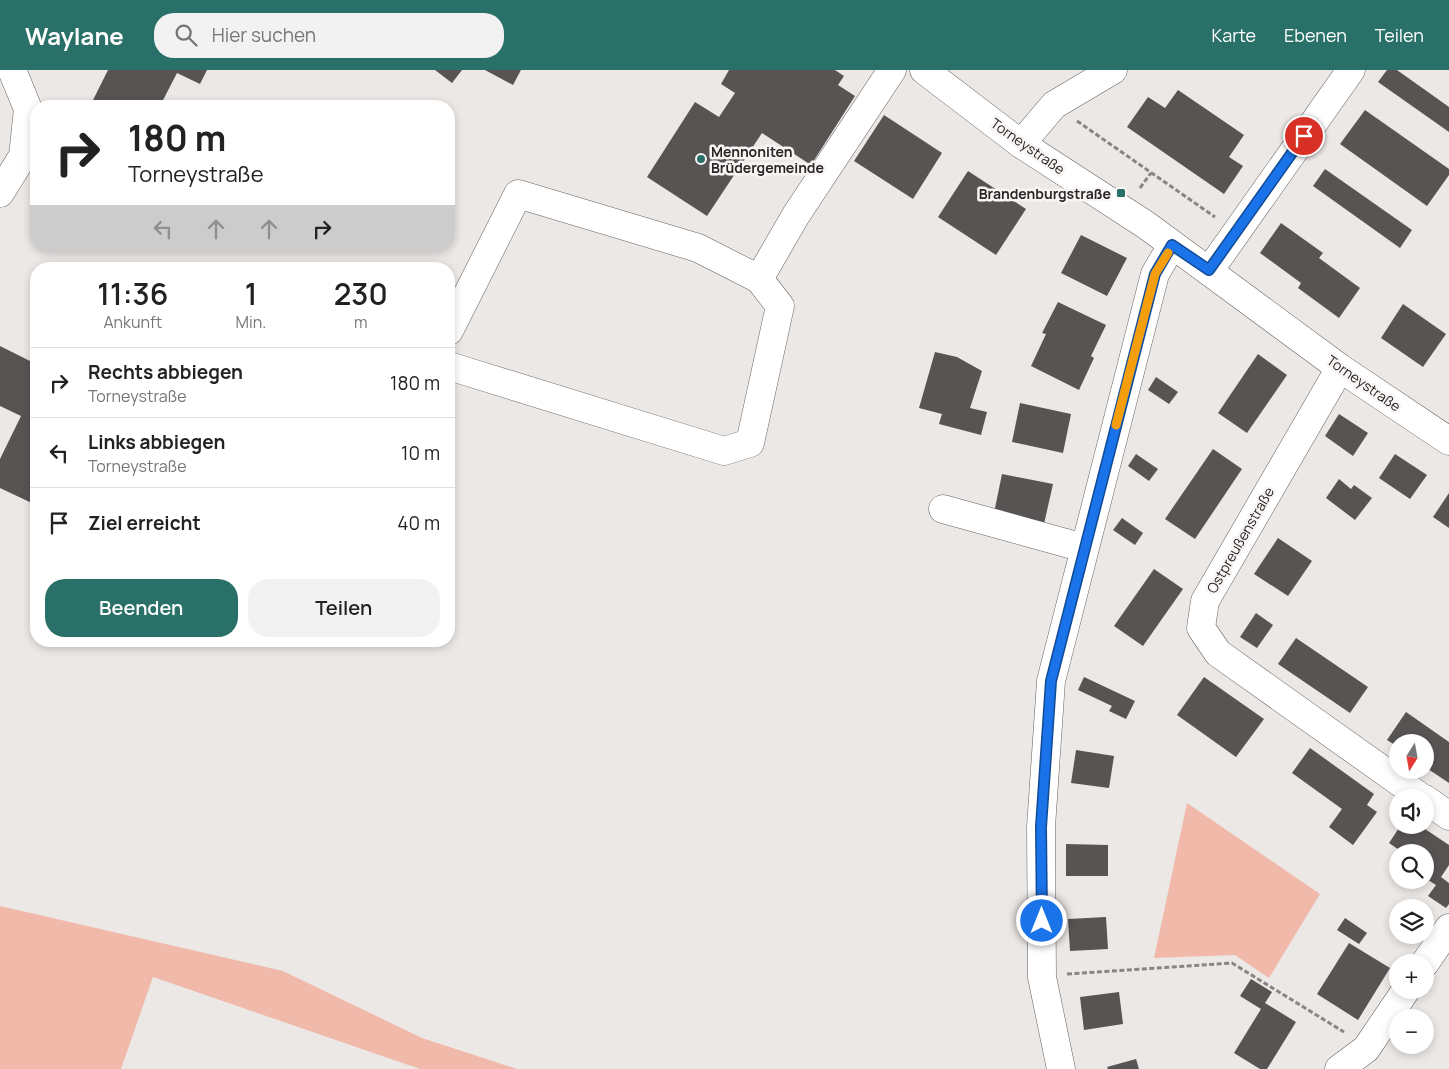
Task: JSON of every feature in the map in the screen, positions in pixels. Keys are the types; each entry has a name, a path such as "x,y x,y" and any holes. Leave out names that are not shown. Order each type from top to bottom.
{"street":[{"path":"0,193 23,156 28,109 12,70"},
{"path":"759,279 796,215 892,70"},
{"name":"Torneystraße","path":"924,70 951,78 1021,144 1209,270 1340,368 1449,441"},
{"path":"1021,144 1054,105 1113,70"},
{"path":"1209,270 1351,70"},
{"path":"455,319 518,194 698,248 759,279 780,306 750,443 724,451 455,368"},
{"path":"1061,1069 1042,977 1041,827 1051,681 1155,274 1172,245"},
{"name":"Ostpreußenstraße","path":"1340,368 1205,601 1201,628 1218,653 1411,789"},
{"path":"943,510 1084,548"},
{"name":"Ostpreußenstraße","path":"1434,805 1449,816"},
{"path":"1431,954 1449,928"},
{"path":"1339,1069 1366,1049 1400,999"}],"path":[{"path":"1054,105 1236,232"},
{"path":"1042,977 1060,974 1232,963 1332,1022 1366,1049"}],"shaded area":[{"path":"1187,803 1320,894 1269,978 1235,955 1154,958"},
{"path":"0,906 283,971 422,1038 517,1069 420,1069 153,977 121,1069 0,1069"}],"building":[{"path":"108,70 207,70 200,84 177,73 163,100 93,100"},
{"path":"435,70 462,70 452,83"},
{"path":"485,70 521,70 513,85"},
{"path":"729,70 835,70 844,76 838,85 855,96 811,165 762,133 707,216 647,177 695,102 719,117 735,93 721,84"},
{"path":"1387,70 1397,70 1449,107 1449,132 1378,82"},
{"path":"1178,90 1244,135 1229,157 1243,166 1224,194 1127,127 1148,97 1165,108"},
{"path":"1365,110 1449,169 1449,175 1427,206 1340,144"},
{"path":"884,115 942,153 913,199 854,161"},
{"path":"1325,169 1412,230 1400,248 1313,186"},
{"path":"968,171 1026,209 996,255 938,217"},
{"path":"1281,223 1323,253 1319,258 1360,288 1339,318 1298,288 1301,283 1260,253"},
{"path":"1081,235 1127,258 1107,296 1061,273"},
{"path":"1058,302 1106,325 1091,356 1094,358 1079,390 1031,366 1046,334 1042,333"},
{"path":"1403,304 1446,334 1423,367 1381,338"},
{"path":"0,346 30,361 30,502 0,488 0,459 21,416 0,406"},
{"path":"935,352 957,357 982,371 970,408 987,412 981,435 939,424 942,414 919,408"},
{"path":"1258,354 1287,375 1247,433 1218,413"},
{"path":"1156,377 1178,392 1169,404 1148,390"},
{"path":"1020,403 1071,414 1063,453 1012,442"},
{"path":"1339,414 1368,433 1353,456 1325,436"},
{"path":"1213,449 1242,469 1195,539 1165,519"},
{"path":"1136,454 1158,469 1149,481 1128,466"},
{"path":"1395,454 1427,475 1410,499 1379,478"},
{"path":"1002,474 1053,484 1044,524 994,513"},
{"path":"1339,479 1351,489 1354,485 1372,498 1355,520 1326,498"},
{"path":"1449,493 1449,528 1433,517"},
{"path":"1122,518 1143,533 1135,545 1113,530"},
{"path":"1278,538 1312,561 1288,596 1254,574"},
{"path":"1154,569 1183,589 1143,646 1114,626"},
{"path":"1256,613 1273,625 1257,648 1240,637"},
{"path":"1296,638 1368,687 1350,713 1278,664"},
{"path":"1084,677 1135,701 1126,719 1109,711 1112,706 1078,690"},
{"path":"1204,677 1264,719 1236,757 1177,715"},
{"path":"1406,712 1449,742 1449,783 1434,773 1434,734 1391,734"},
{"path":"1310,748 1374,794 1367,805 1377,812 1353,845 1329,827 1342,809 1292,773"},
{"path":"1076,750 1114,756 1109,788 1071,783"},
{"path":"1395,834 1432,834 1449,845 1449,865 1441,877 1449,883 1449,904 1446,908 1428,896 1436,885 1434,884 1434,844 1389,843"},
{"path":"1066,844 1108,845 1108,876 1066,876"},
{"path":"1106,917 1108,949 1070,951 1068,919"},
{"path":"1345,918 1367,933 1359,944 1337,930"},
{"path":"1349,943 1389,967 1358,1020 1317,994"},
{"path":"1251,979 1272,992 1265,1003 1296,1022 1267,1069 1260,1069 1234,1053 1261,1009 1240,996"},
{"path":"1119,992 1123,1024 1084,1030 1080,997"},
{"path":"1136,1059 1139,1069 1108,1069 1107,1067"}],"slow traffic":[{"path":"1116,425 1155,274 1168,253"}],"place":[{"name":"Mennoniten Brüdergemeinde","path":"701,159"},
{"name":"Brandenburgstraße","path":"1121,193"}],"route":[{"path":"1042,921 1041,827 1051,681 1155,274 1172,245 1209,270 1304,136"}]}
